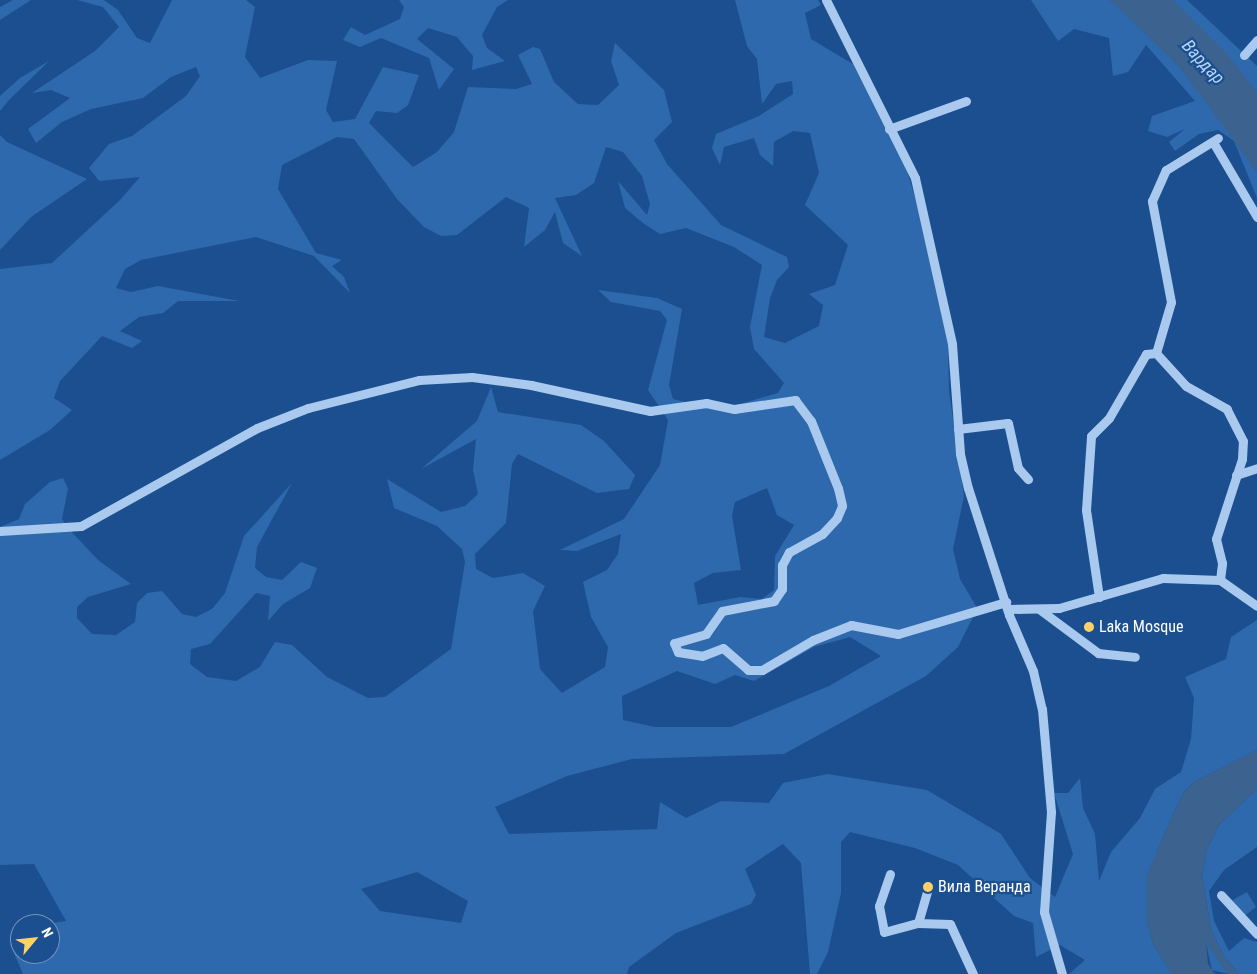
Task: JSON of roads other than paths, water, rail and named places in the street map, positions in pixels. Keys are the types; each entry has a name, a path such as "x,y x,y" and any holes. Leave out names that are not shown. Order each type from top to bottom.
{"street":[{"path":"826,0 918,190 952,344 958,429 968,488 1007,606 1033,671 1042,709 1051,812 1044,912 1062,974"},
{"path":"1244,55 1257,40"},
{"path":"889,130 966,101"},
{"path":"1156,353 1170,302 1152,195 1166,170 1215,140 1257,217"},
{"path":"1156,353 1180,382 1232,414 1243,441 1236,475 1216,539 1222,563 1220,580"},
{"path":"1098,597 1086,510 1092,432 1109,418 1146,354 1156,353"},
{"path":"0,531 81,526 257,428 308,408 419,380 472,378 531,385 650,411 676,405 706,403 734,409 795,400 811,421 838,488 842,506 837,518 822,534 789,552 782,565 782,589 774,600 722,611 706,634 674,643 678,652 702,656 723,648 748,670 762,670 813,640 851,625 898,634 1007,606 1039,609 1098,597 1163,578 1220,580 1257,606"},
{"path":"958,429 1008,423 1018,468 1028,479"},
{"path":"1236,475 1257,468"},
{"path":"1039,609 1098,652 1136,657"},
{"path":"890,874 879,906 882,929 889,933 918,923 950,924 973,974"},
{"path":"918,923 928,887"},
{"path":"1221,895 1257,934"}],"water":[{"name":"Вардар","path":"1110,0 1173,0 1226,53 1257,92 1257,172 1179,66"},
{"path":"1257,750 1257,789 1219,825 1207,849 1202,875 1211,929 1223,955 1239,974 1228,974 1206,943 1208,964 1215,974 1172,974 1153,944 1147,921 1147,876 1183,793 1194,782"}],"place":[{"name":"Laka Mosque","path":"1089,627"},
{"name":"Вила Веранда","path":"928,887"}]}
